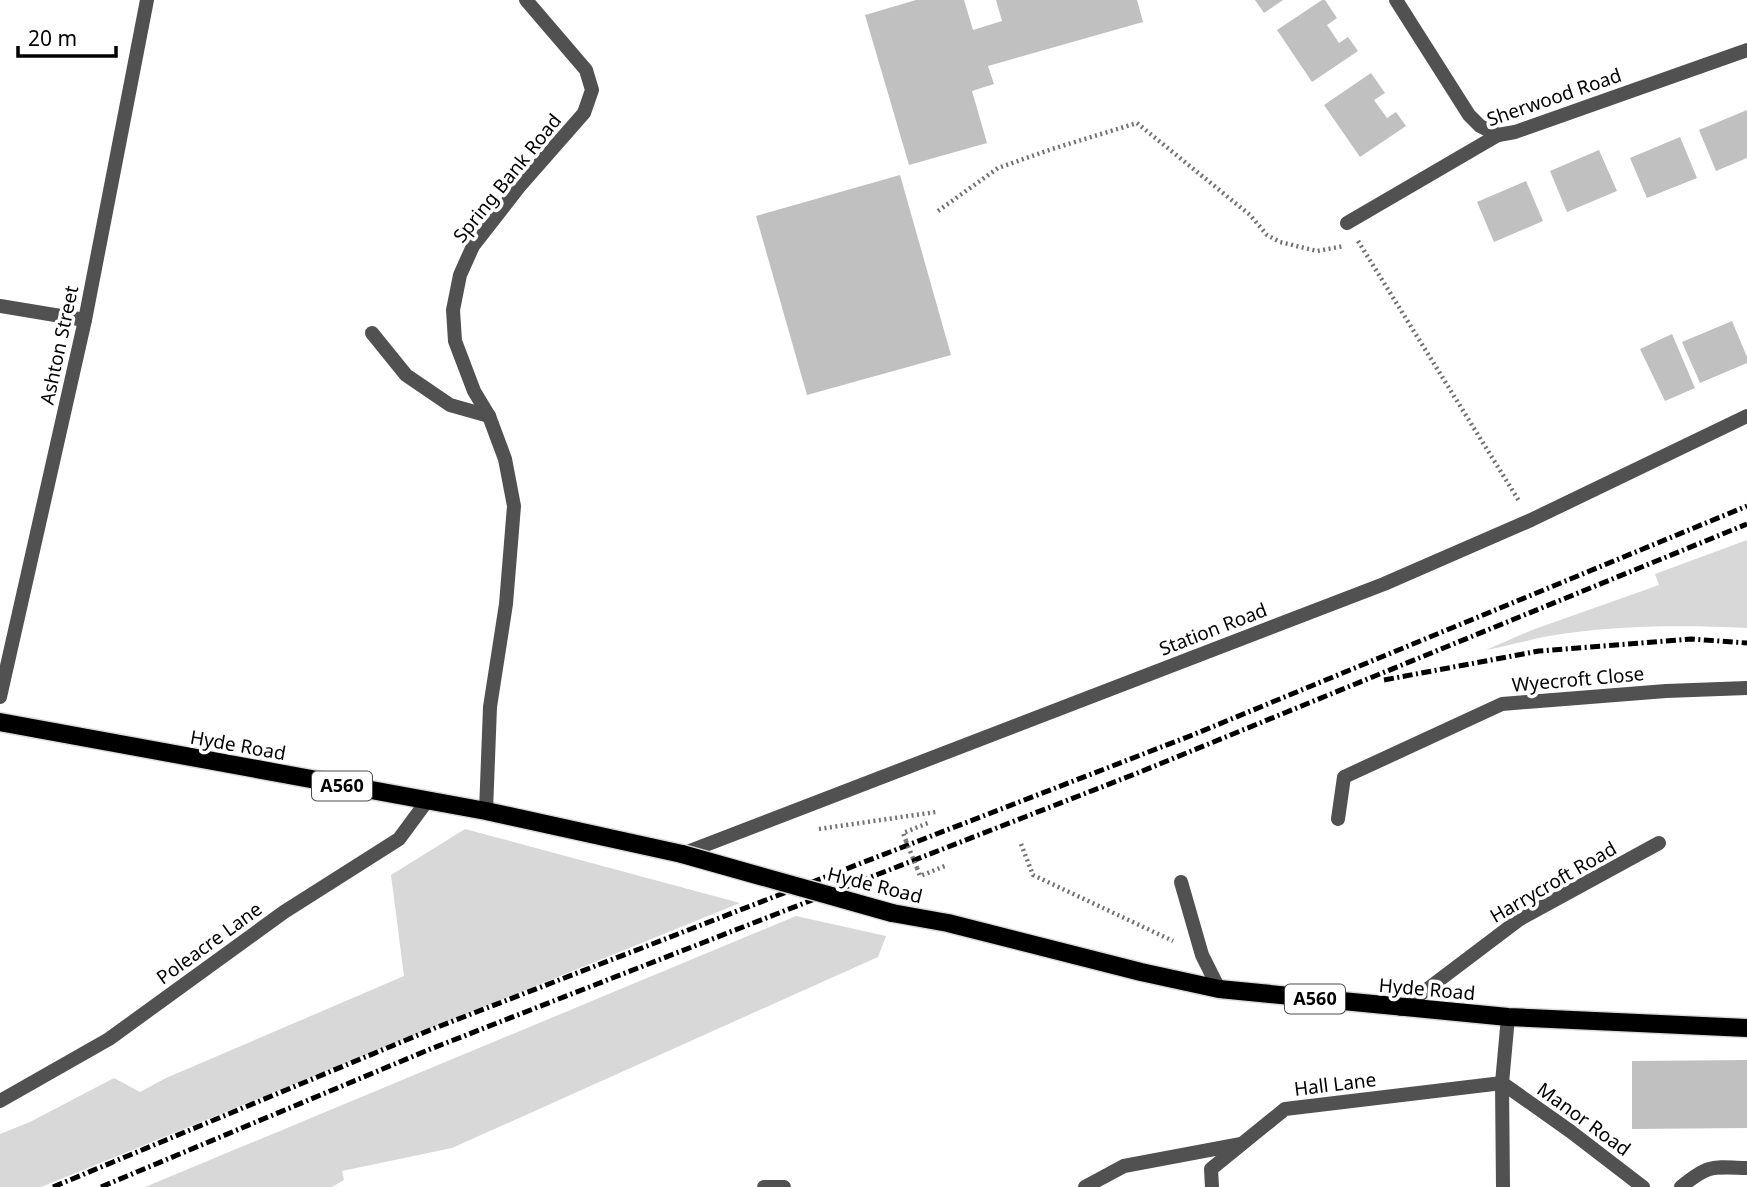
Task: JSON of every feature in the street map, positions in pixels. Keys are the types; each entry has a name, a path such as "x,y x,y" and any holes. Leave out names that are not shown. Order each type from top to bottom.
{"main road":[{"name":"Hyde Road","path":"0,722 486,811 682,854 891,913 948,923 1219,989 1401,1009 1508,1017 1747,1028"}],"street":[{"name":"Ashton Street","path":"0,697 85,320 147,0"},
{"name":"Spring Bank Road","path":"486,811 490,707 506,604 514,506 505,459 455,341 453,310 460,275 472,246 584,113 592,90 586,70 526,0"},
{"path":"1396,0 1469,115 1480,126 1498,135"},
{"name":"Sherwood Road","path":"1347,223 1498,135 1515,132 1747,50"},
{"path":"0,306 85,320"},
{"path":"372,333 406,375 450,405 489,416"},
{"name":"Station Road","path":"682,854 1384,584 1531,520 1747,416"},
{"name":"Wyecroft Close","path":"1338,819 1344,777 1502,704 1666,691 1747,688"},
{"name":"Poleacre Lane","path":"0,1101 109,1039 284,912 399,839 427,802"},
{"name":"Harrycroft Road","path":"1401,1009 1520,919 1659,843"},
{"path":"1181,882 1202,955 1219,989"},
{"path":"1503,1187 1502,1083 1508,1017"},
{"name":"Hall Lane","path":"1212,1187 1211,1169 1285,1109 1502,1083"},
{"name":"Manor Road","path":"1502,1083 1643,1187"},
{"path":"1085,1187 1124,1166 1241,1144"},
{"path":"1681,1187 1700,1171 1712,1167 1747,1168"},
{"path":"764,1187 784,1187"}],"path":[{"path":"938,211 998,169 1137,123 1251,215 1267,234 1280,242 1318,251 1338,249 1357,239"},
{"path":"1347,223 1518,499"},
{"path":"814,830 936,812"},
{"path":"928,823 903,833 920,876 945,866"},
{"path":"1021,844 1033,875 1202,955"}],"shaded area":[{"path":"1747,540 1747,628 1672,626 1598,630 1549,636 1486,650 1532,630 1659,585 1655,574"},
{"path":"465,829 740,903 41,1187 0,1187 0,1134 30,1122 114,1078 140,1092 166,1078 404,976 391,875"},
{"path":"796,916 886,936 878,957 452,1148 342,1171 344,1180 332,1187 145,1187"}],"building":[{"path":"916,0 964,0 973,30 1002,21 996,0 1137,0 1143,22 988,66 994,84 972,91 987,143 909,165 865,15"},
{"path":"1255,0 1283,0 1264,13"},
{"path":"1325,0 1337,18 1327,25 1339,43 1348,37 1358,51 1312,82 1277,30"},
{"path":"1371,73 1385,93 1374,100 1387,118 1396,112 1406,126 1360,157 1324,105"},
{"path":"1747,110 1747,158 1716,171 1699,130"},
{"path":"1680,137 1697,178 1647,198 1630,158"},
{"path":"1599,150 1617,191 1567,212 1550,171"},
{"path":"900,175 951,355 807,395 756,216"},
{"path":"1526,181 1543,221 1494,242 1477,202"},
{"path":"1732,321 1747,363 1700,383 1682,342"},
{"path":"1672,334 1695,388 1665,401 1640,349"},
{"path":"1747,1060 1747,1128 1632,1129 1632,1061"}],"railway":[{"path":"53,1187 435,1028 1195,734 1747,506"},
{"path":"101,1187 428,1050 1140,772 1747,524"},
{"path":"1384,680 1539,651 1691,639 1747,643"}]}
